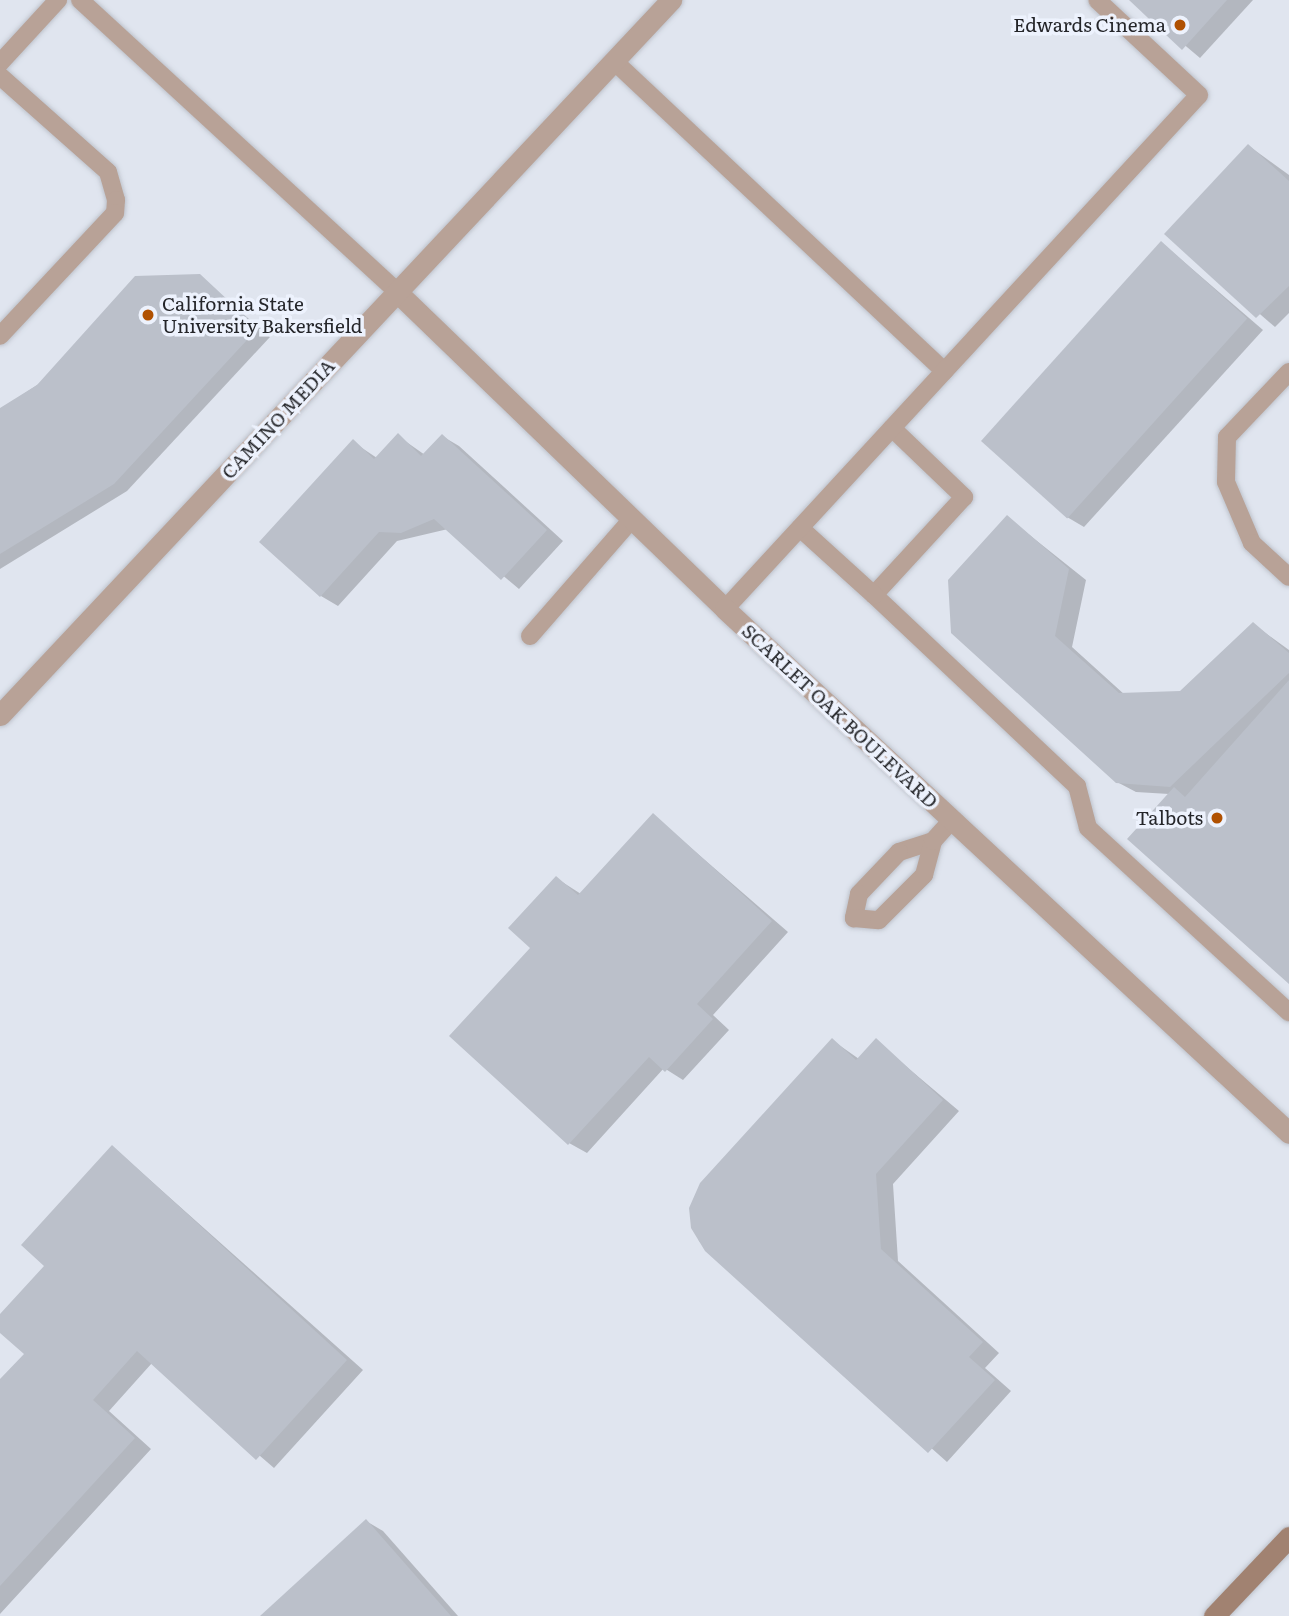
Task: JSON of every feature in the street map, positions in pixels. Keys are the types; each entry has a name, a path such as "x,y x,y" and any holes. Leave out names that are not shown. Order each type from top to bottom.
{"main road":[{"path":"1214,1616 1289,1536"}],"street":[{"name":"CAMINO MEDIA","path":"0,715 671,0"},
{"name":"SCARLET OAK BOULEVARD","path":"397,292 725,609 1289,1133"}],"lane":[{"path":"0,63 58,0"},
{"path":"80,0 397,292"},
{"path":"725,609 1199,95 1097,0"},
{"path":"614,61 944,371"},
{"path":"0,76 108,172 116,200 115,213 0,336"},
{"path":"1289,372 1227,437 1226,482 1252,543 1289,577"},
{"path":"874,595 964,497 892,428"},
{"path":"530,636 632,519"},
{"path":"800,528 1077,786 1088,828 1289,1012"},
{"path":"933,841 899,852 859,894 850,922 879,920 924,875 933,841 952,820"}],"building":[{"name":"Edwards Cinema","path":"1129,0 1227,0 1182,50"},
{"path":"1248,144 1289,181 1289,286 1256,318 1164,234"},
{"path":"1161,241 1247,319 1067,519 981,441"},
{"path":"200,274 258,328 114,484 0,554 0,408 37,385 135,276"},
{"path":"398,433 421,456 442,434 547,530 501,580 434,519 401,533 379,532 320,597 259,542 353,439 374,459"},
{"path":"1007,515 1069,569 1055,636 1119,693 1180,691 1253,622 1289,653 1289,673 1170,787 1116,783 951,633 948,580"},
{"name":"Talbots","path":"1289,680 1289,984 1127,839 1174,787 1185,797"},
{"path":"653,813 772,921 697,1004 713,1019 665,1072 649,1057 568,1145 449,1036 530,948 508,928 556,876 578,895"},
{"path":"832,1038 856,1060 876,1038 943,1100 876,1174 881,1249 983,1342 969,1357 995,1380 928,1453 705,1251 691,1228 689,1208 700,1183"},
{"path":"112,1145 347,1360 256,1460 137,1351 93,1400 135,1438 0,1586 0,1379 24,1354 0,1333 0,1314 44,1266 21,1245"},
{"path":"366,1519 451,1616 260,1616"}],"place":[{"name":"Edwards Cinema","path":"1180,25"},
{"name":"California State University Bakersfield","path":"148,315"},
{"name":"Talbots","path":"1217,818"}]}
